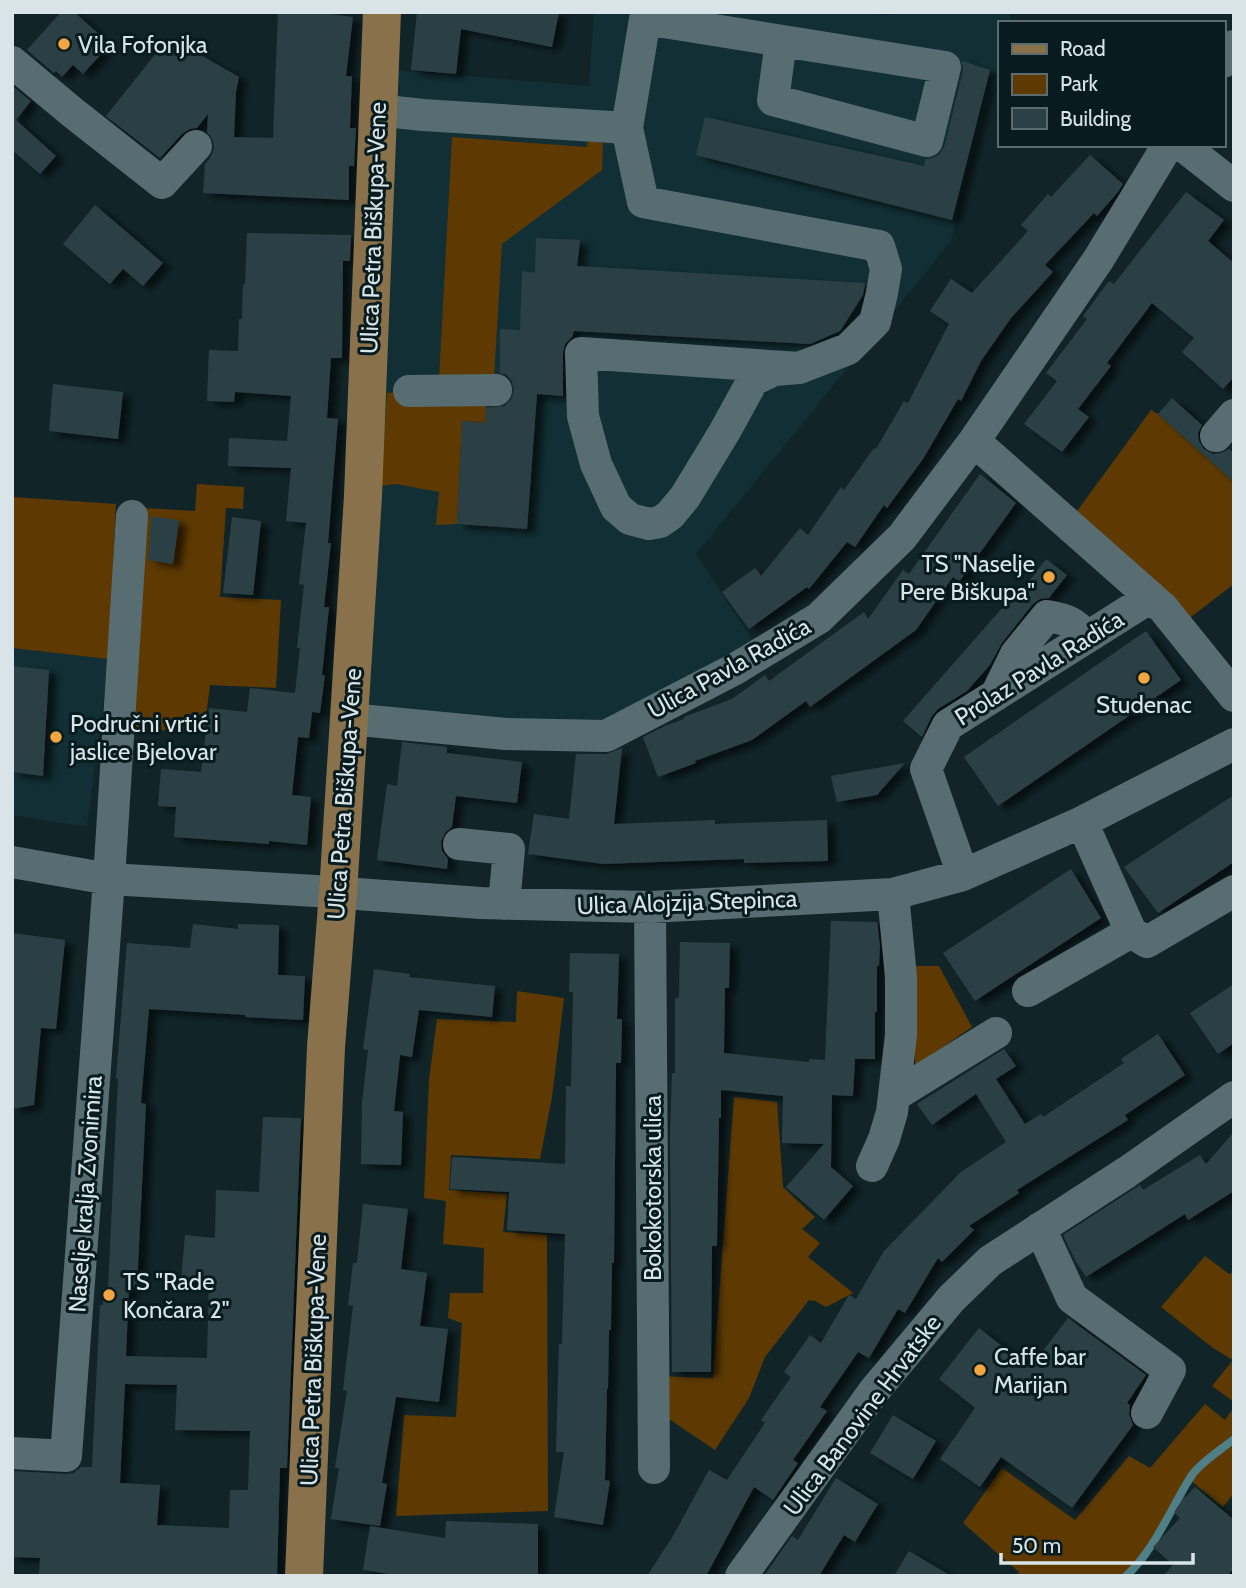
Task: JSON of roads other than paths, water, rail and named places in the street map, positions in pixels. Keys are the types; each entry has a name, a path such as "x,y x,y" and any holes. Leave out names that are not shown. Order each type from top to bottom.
{"main road":[{"name":"Ulica Petra Biškupa-Vene","path":"304,1576 326,1047 363,496 382,12"}],"street":[{"path":"781,41 773,100 927,141 945,67 645,19 627,128 643,202 879,246 886,269 875,322 848,349 799,368 774,370 753,380 685,497 670,515 660,522 649,524 630,519 616,507 596,464 583,416 581,353 799,368"},
{"path":"12,62 162,183 196,146"},
{"path":"377,110 423,116 627,128"},
{"name":"Ulica Pavla Radića","path":"349,719 506,734 606,736 734,669 818,618 902,537 974,441 1098,260 1167,147"},
{"path":"1185,147 1234,186"},
{"path":"409,391 496,390"},
{"name":"Prolaz Pavla Radića","path":"974,441 1163,608 1234,696"},
{"path":"109,878 132,516"},
{"name":"Prolaz Pavla Radića","path":"963,875 926,769 948,726 1151,597"},
{"name":"Ulica Alojzija Stepinca","path":"12,862 109,878 504,904 650,907 893,894 963,875 1083,822 1234,744"},
{"path":"1083,822 1131,932 1147,942 1234,891"},
{"path":"459,844 509,849 504,904"},
{"name":"Naselje kralja Zvonimira","path":"12,1453 66,1456 109,878"},
{"path":"872,1166 884,1139 891,1112 901,1023 901,977 893,894"},
{"name":"Bokokotorska ulica","path":"650,907 654,1468"},
{"path":"1028,991 1131,932"},
{"path":"894,1096 996,1033"},
{"name":"Ulica Banovine Hrvatske","path":"741,1576 874,1391 951,1299 990,1261 1127,1172 1234,1097"},
{"path":"1040,1228 1072,1298 1170,1370 1147,1413"}],"waterway":[{"path":"1126,1576 1146,1554 1192,1475 1234,1439"}],"place":[{"name":"Vila Fofonjka","path":"64,44"},
{"name":"TS \"Naselje Pere Biškupa\"","path":"1049,577"},
{"name":"Studenac","path":"1144,678"},
{"name":"Područni vrtić i jaslice Bjelovar","path":"56,737"},
{"name":"TS \"Rade Končara 2\"","path":"109,1295"},
{"name":"Caffe bar Marijan","path":"980,1370"}]}
